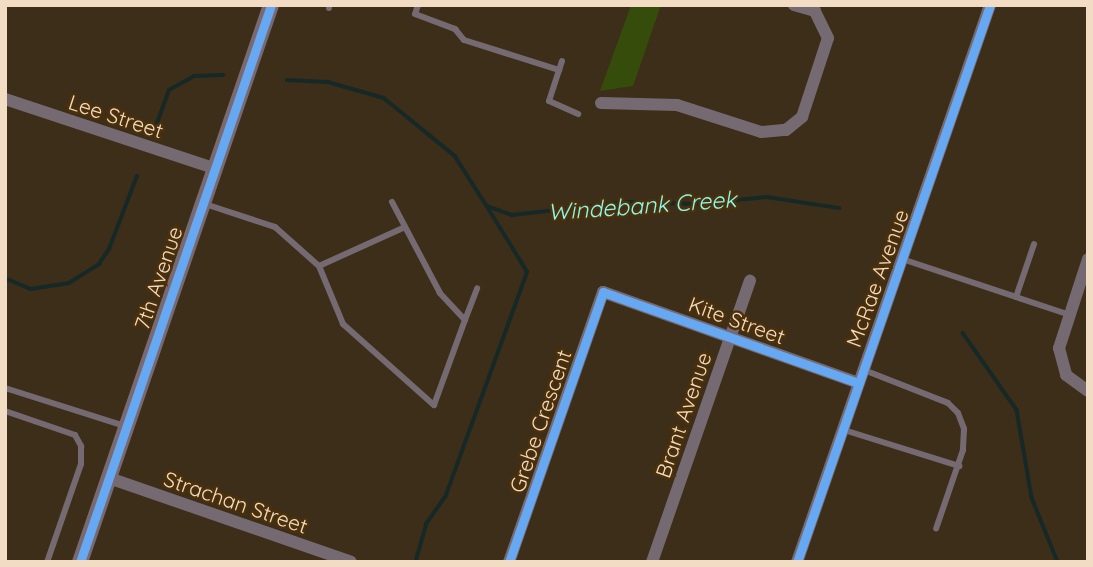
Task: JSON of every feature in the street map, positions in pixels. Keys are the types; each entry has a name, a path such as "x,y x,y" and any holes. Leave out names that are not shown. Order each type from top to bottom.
{"street":[{"name":"7th Avenue","path":"80,562 271,5"},
{"path":"601,103 677,104 761,132 786,130 802,117 828,37 815,11 794,5"},
{"name":"McRae Avenue","path":"797,562 990,5"},
{"name":"Lee Street","path":"5,99 214,168"},
{"path":"1088,259 1059,348 1066,375 1088,391"},
{"name":"Brant Avenue","path":"652,562 750,281"},
{"name":"Kite Street","path":"603,292 858,383"},
{"name":"Grebe Crescent","path":"509,562 603,292"},
{"name":"Strachan Street","path":"109,478 351,562"}],"lane":[{"path":"418,5 415,14 455,29 464,40 559,70"},
{"path":"562,61 549,101 578,114"},
{"path":"202,202 275,228 319,266 343,324 434,405 477,288"},
{"path":"392,202 440,293 465,320"},
{"path":"319,266 405,227"},
{"path":"1016,297 1034,244"},
{"path":"902,259 1070,315"},
{"path":"863,369 948,403 958,414 964,429 959,466 936,529"},
{"path":"5,388 127,426"},
{"path":"5,411 75,435 80,446 81,464 47,562"},
{"path":"842,429 959,466"}],"green space":[{"path":"631,5 661,5 633,86 600,91"}],"waterway":[{"name":"Windebank Creek","path":"156,126 169,90 194,76 223,75"},
{"name":"Windebank Creek","path":"287,80 328,82 384,98 455,156 487,206 512,215 626,202 697,204 767,197 839,208"},
{"name":"Windebank Creek","path":"5,278 31,289 69,283 99,264 109,249 137,176"},
{"path":"416,560 426,524 446,495 527,272 487,207"},
{"name":"Windebank Creek","path":"963,333 1017,410 1032,498 1058,562"}],"cycle path":[{"path":"80,562 271,5"},
{"path":"797,562 990,5"},
{"path":"509,562 603,292 858,383"}]}
